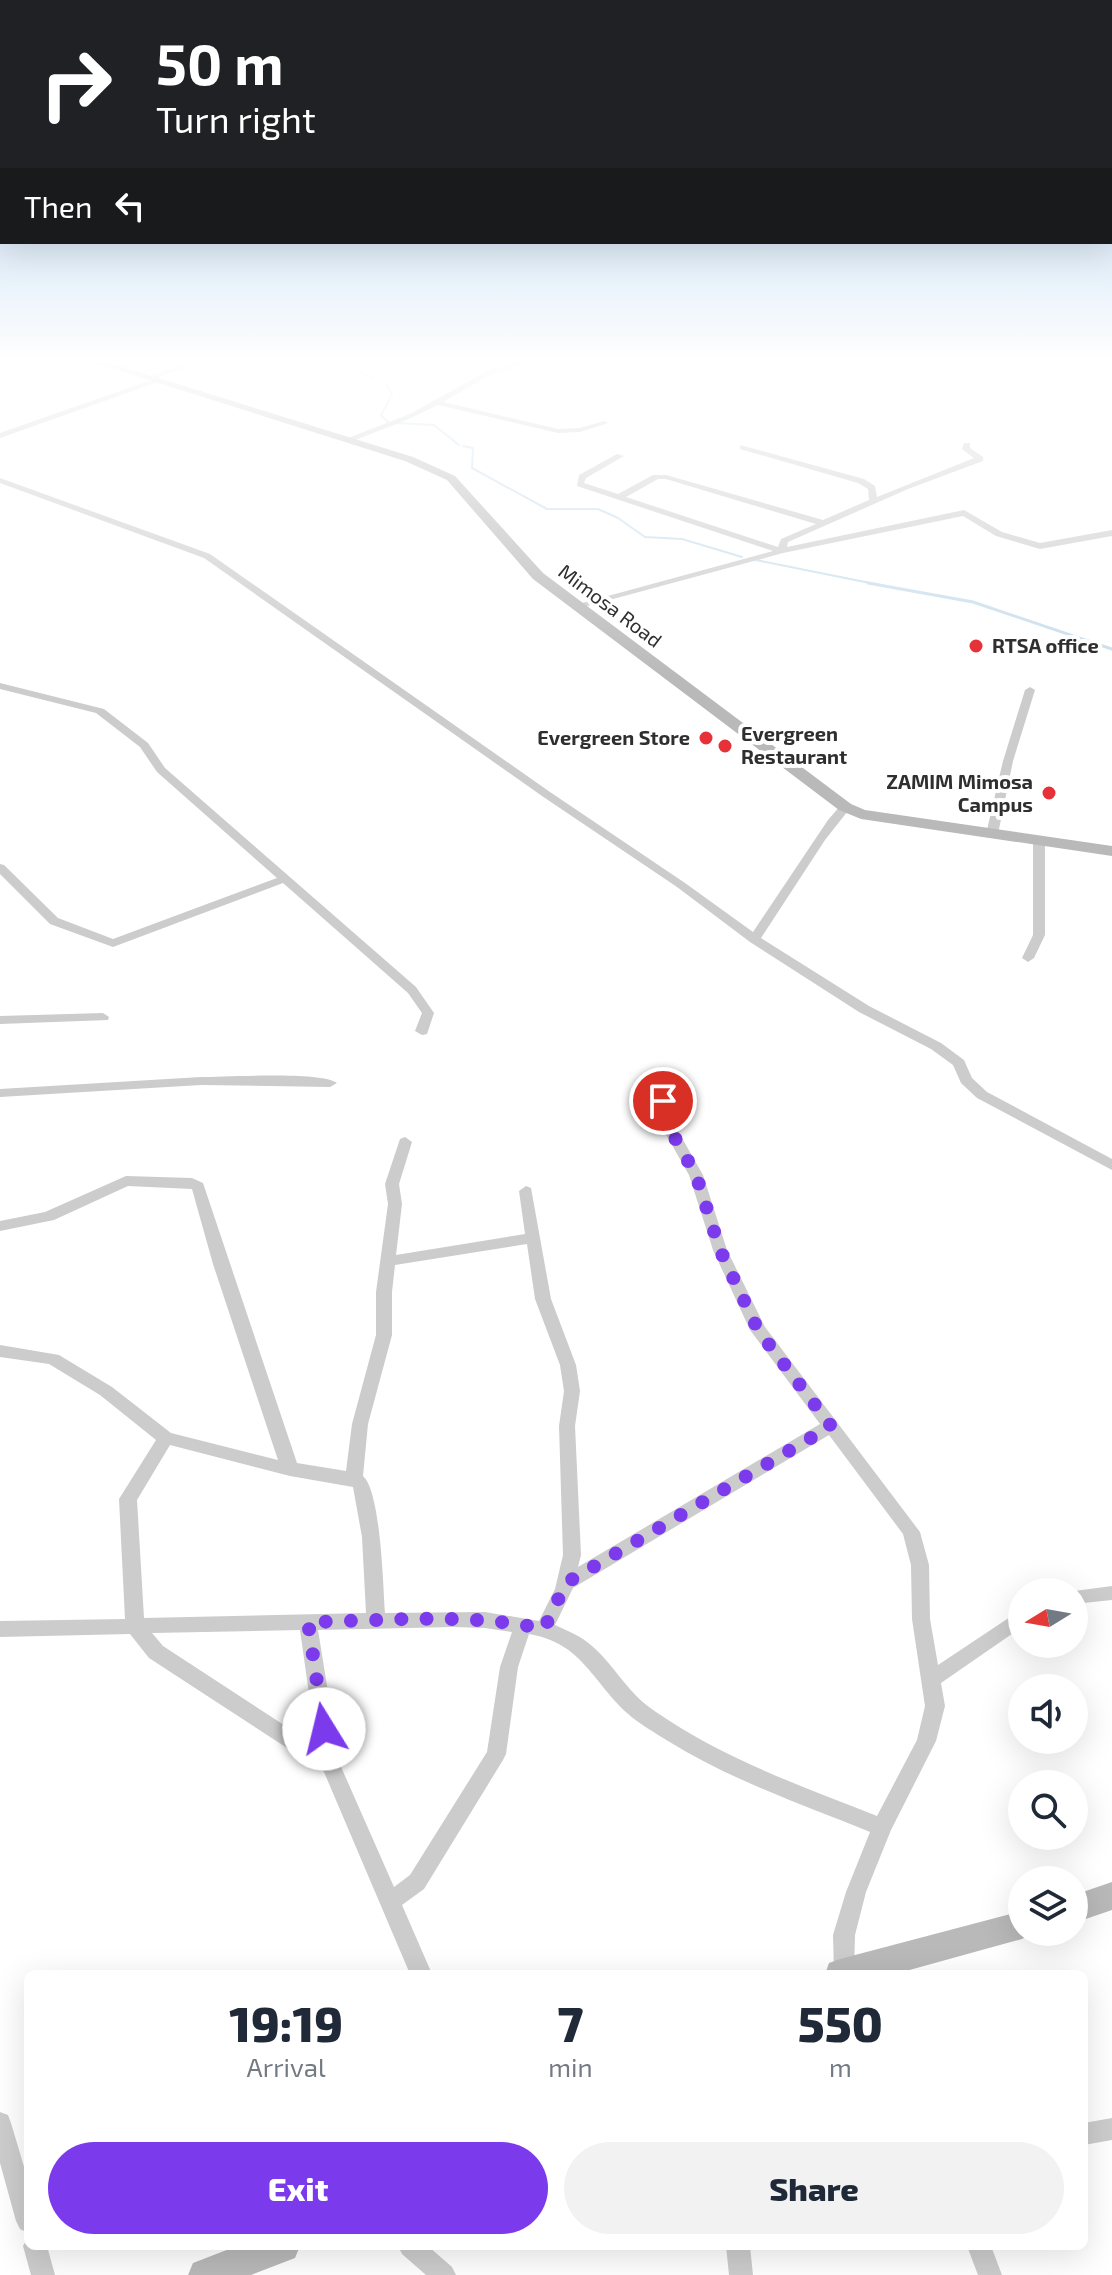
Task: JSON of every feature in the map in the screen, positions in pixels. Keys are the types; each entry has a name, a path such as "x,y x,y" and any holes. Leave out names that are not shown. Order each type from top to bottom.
{"street":[{"name":"Mimosa Road","path":"433,468 451,478 470,496 525,565 845,807 861,814 1112,851"},
{"path":"600,468 580,480 580,484 782,551"},
{"path":"816,468 861,481 872,488 873,503"},
{"path":"782,551 784,541 958,468"},
{"path":"619,497 656,477 666,477 823,523"},
{"path":"0,480 207,556 754,939 864,1009 936,1046 959,1063 966,1080 982,1095 1112,1165"},
{"path":"576,606 782,551 964,513 999,534 1040,546 1112,533"},
{"path":"0,686 100,711 144,745 161,770 412,990 428,1013 422,1031"},
{"path":"992,834 1008,761 1030,690"},
{"path":"754,939 845,807"},
{"path":"1028,958 1039,935 1039,840"},
{"path":"0,867 54,921 113,943 284,879"},
{"path":"0,1020 103,1017"},
{"path":"0,1093 201,1081 330,1083"},
{"path":"663,1101 667,1124 696,1175 720,1250 758,1330 911,1532 920,1565 921,1619 935,1706 926,1741 882,1827 856,1892 844,1935 842,1970"},
{"path":"354,1479 360,1424 383,1342 384,1292 395,1204 392,1184 405,1142"},
{"path":"0,1226 49,1216 126,1181 192,1183 198,1186 290,1469"},
{"path":"526,1191 543,1299 559,1337 571,1380 567,1426 572,1555 566,1583 544,1629"},
{"path":"389,1261 533,1238"},
{"path":"0,1351 53,1359 106,1391 166,1438 290,1469 354,1479 361,1484 371,1537 376,1621"},
{"path":"566,1583 831,1426"},
{"path":"166,1438 128,1499 135,1626 156,1652 331,1766 419,1970"},
{"path":"1088,1596 1112,1593"},
{"path":"0,1629 453,1619 544,1629 565,1636 591,1653 634,1707 680,1738 749,1773 882,1827"},
{"path":"308,1622 324,1729 315,1755"},
{"path":"389,1902 417,1882 496,1754 509,1667 523,1625"},
{"path":"932,1679 1008,1627"},
{"path":"1088,1904 1112,1896"},
{"path":"886,1968 1008,1929"},
{"path":"0,2123 24,2207"},
{"path":"1088,2133 1112,2129"},
{"path":"36,2250 43,2275"},
{"path":"205,2275 272,2250"},
{"path":"415,2250 444,2275"},
{"path":"738,2250 741,2275"},
{"path":"981,2250 990,2275"}],"waterway":[{"path":"472,468 547,509 598,509 618,518 645,537 682,539 742,557"},
{"path":"756,560 880,585"},
{"path":"868,583 973,602 1112,649"}],"place":[{"name":"RTSA office","path":"976,646"},
{"name":"Evergreen Store","path":"706,738"},
{"name":"Evergreen Restaurant","path":"725,746"},
{"name":"ZAMIM Mimosa Campus","path":"1049,793"}],"route":[{"path":"324,1729 308,1622 453,1619 485,1620 544,1629 566,1583 831,1426 758,1330 711,1228 691,1162 667,1124 663,1101"}]}
